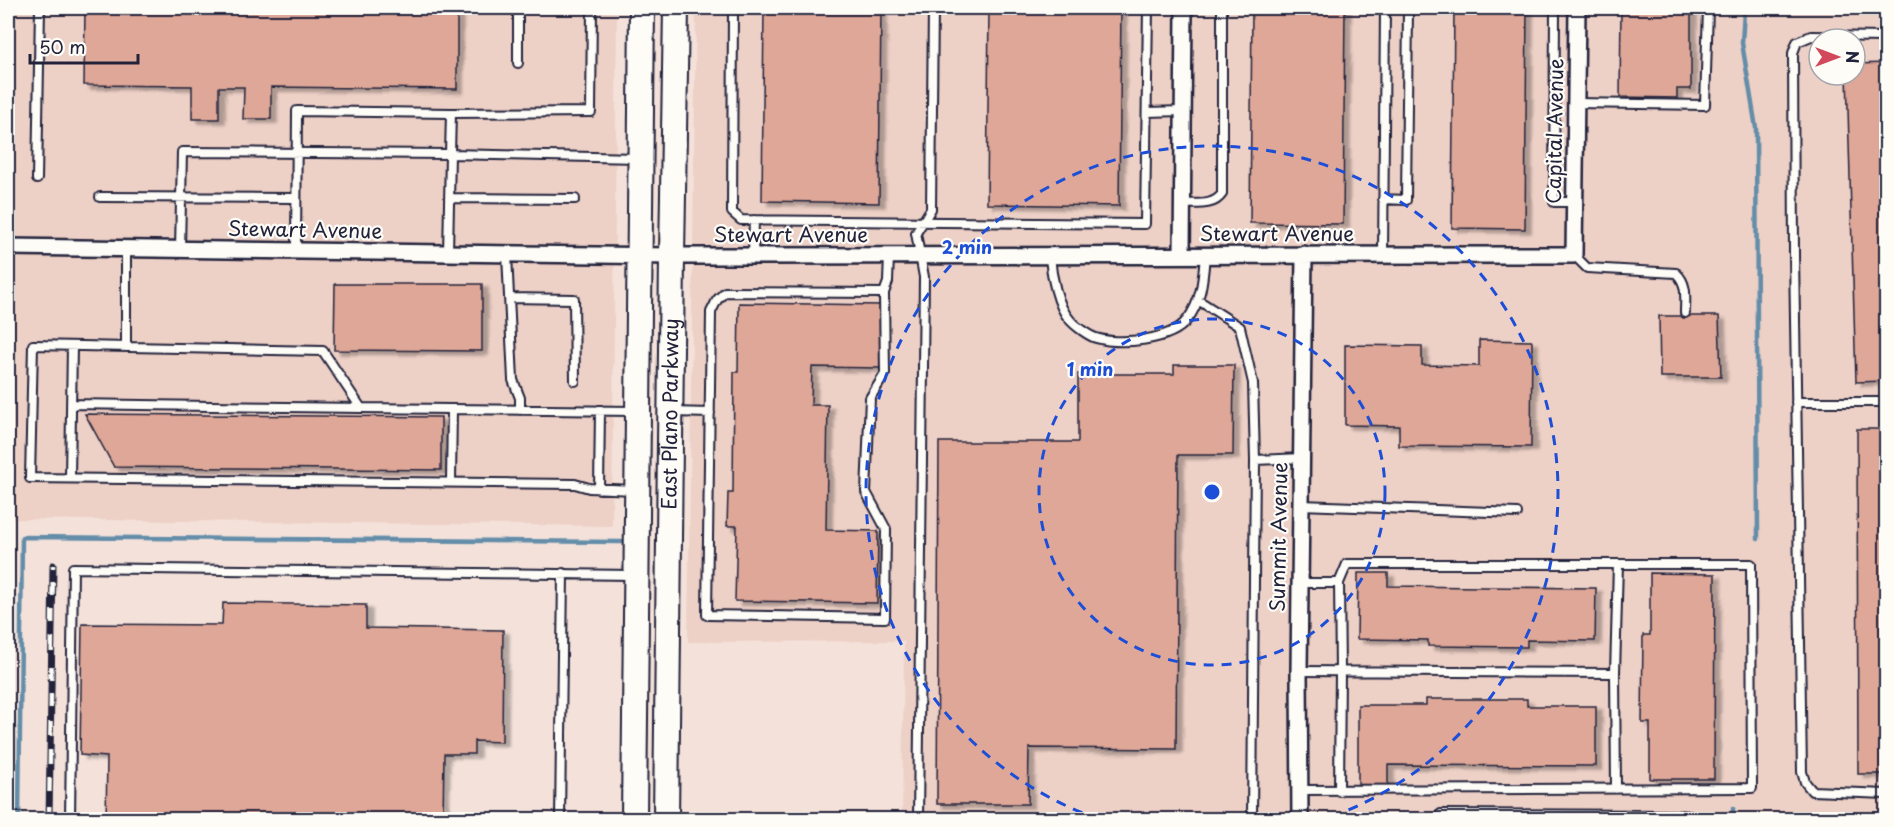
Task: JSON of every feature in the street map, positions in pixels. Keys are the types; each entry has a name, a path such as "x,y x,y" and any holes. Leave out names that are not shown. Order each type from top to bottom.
{"main road":[{"name":"East Plano Parkway","path":"634,819 642,8"},
{"name":"East Plano Parkway","path":"666,819 676,8"},
{"path":"639,411 671,412"},
{"path":"638,490 669,490"},
{"path":"638,575 668,575"}],"street":[{"path":"1182,255 1184,8"},
{"name":"Capital Avenue","path":"1574,255 1578,8"},
{"name":"Stewart Avenue","path":"8,247 672,256 1574,255"},
{"name":"Summit Avenue","path":"1300,819 1299,671 1304,254"}],"lane":[{"path":"38,179 40,8"},
{"path":"518,8 518,63"},
{"path":"296,251 297,111 591,112 592,8"},
{"path":"733,8 732,212 741,220 1145,224 1148,8"},
{"path":"918,819 924,289 921,255 916,234 931,209 933,8"},
{"path":"1182,204 1211,203 1219,199 1222,194 1222,8"},
{"path":"1383,255 1385,8"},
{"path":"1383,199 1406,200 1408,8"},
{"path":"1555,8 1554,202 1575,202"},
{"path":"1576,103 1705,105 1708,8"},
{"path":"1887,37 1811,36 1797,42 1793,53 1802,772 1805,782 1812,791 1887,794"},
{"path":"1147,112 1183,111"},
{"path":"448,253 451,113"},
{"path":"180,249 182,152 640,158"},
{"path":"100,197 296,198"},
{"path":"449,198 575,199"},
{"path":"753,256 754,220"},
{"path":"126,249 126,347"},
{"path":"507,254 513,380 520,398 520,410"},
{"path":"884,293 725,292 717,300 711,312 707,615 885,618 886,529 866,492 870,398 885,374 884,293 888,282 889,255"},
{"path":"1050,255 1053,284 1069,319 1095,338 1128,341 1161,337 1186,322 1201,294 1205,255"},
{"path":"1574,255 1587,268 1676,273 1685,286 1685,313"},
{"path":"509,298 574,299 574,381"},
{"path":"1198,300 1240,327 1253,383 1255,460 1252,819"},
{"path":"361,408 323,351 33,345 30,478 575,484 589,488 638,490"},
{"path":"70,478 72,346"},
{"path":"1796,402 1887,402"},
{"path":"71,404 639,411"},
{"path":"451,482 452,409"},
{"path":"600,410 600,489"},
{"path":"671,412 710,413"},
{"path":"1255,460 1302,458"},
{"path":"1301,505 1517,513"},
{"path":"1300,790 1339,791 1752,788 1751,564 1347,564 1339,583 1339,791"},
{"path":"1616,789 1615,673 1618,564"},
{"path":"69,819 73,568 638,575"},
{"path":"560,819 562,573"},
{"path":"1300,583 1339,583"},
{"path":"1299,671 1615,673"},
{"path":"1434,819 1441,813 1672,815 1692,816 1695,819"}],"shaded area":[{"path":"8,8 617,8 612,526 8,519"},
{"path":"696,8 1886,8 1886,819 902,819 904,641 688,642"}],"building":[{"path":"85,8 457,8 457,89 271,87 271,119 243,119 244,87 219,87 219,119 192,119 192,86 84,85"},
{"path":"764,8 881,8 879,203 762,201"},
{"path":"989,8 1121,8 1119,206 987,204"},
{"path":"1252,8 1345,8 1343,224 1250,223"},
{"path":"1454,8 1527,8 1525,229 1452,228"},
{"path":"1621,8 1691,8 1691,89 1677,89 1677,98 1620,97"},
{"path":"1886,63 1886,381 1856,382 1847,87 1867,87 1867,64"},
{"path":"335,284 482,284 482,351 334,350"},
{"path":"739,303 881,305 880,368 812,367 811,405 828,405 826,530 878,531 877,603 735,601 737,526 727,526 728,493 733,493 734,372 738,372"},
{"path":"1659,316 1719,316 1721,377 1660,377"},
{"path":"1479,340 1532,341 1531,447 1399,446 1399,426 1345,425 1345,345 1422,346 1422,365 1479,366"},
{"path":"1174,365 1234,365 1233,455 1178,455 1176,749 1029,748 1028,804 937,804 939,442 1078,442 1078,374 1174,374"},
{"path":"85,414 441,417 441,470 114,467"},
{"path":"1857,429 1886,429 1886,774 1858,774"},
{"path":"1358,573 1388,573 1388,586 1596,588 1595,641 1527,640 1527,647 1428,646 1428,640 1357,639"},
{"path":"1650,573 1715,574 1714,779 1650,779 1650,723 1642,723 1643,635 1650,635"},
{"path":"223,603 366,605 366,628 503,630 502,742 474,741 474,754 444,754 443,820 106,820 107,757 80,755 82,624 222,625"},
{"path":"1426,699 1527,699 1527,706 1596,706 1596,766 1388,765 1388,786 1358,786 1358,705 1426,705"}],"waterway":[{"path":"1744,11 1742,43 1756,128 1758,539"},
{"path":"19,820 22,537 622,542"},
{"path":"1733,808 1733,820"}],"railway":[{"path":"49,820 53,565"}]}
